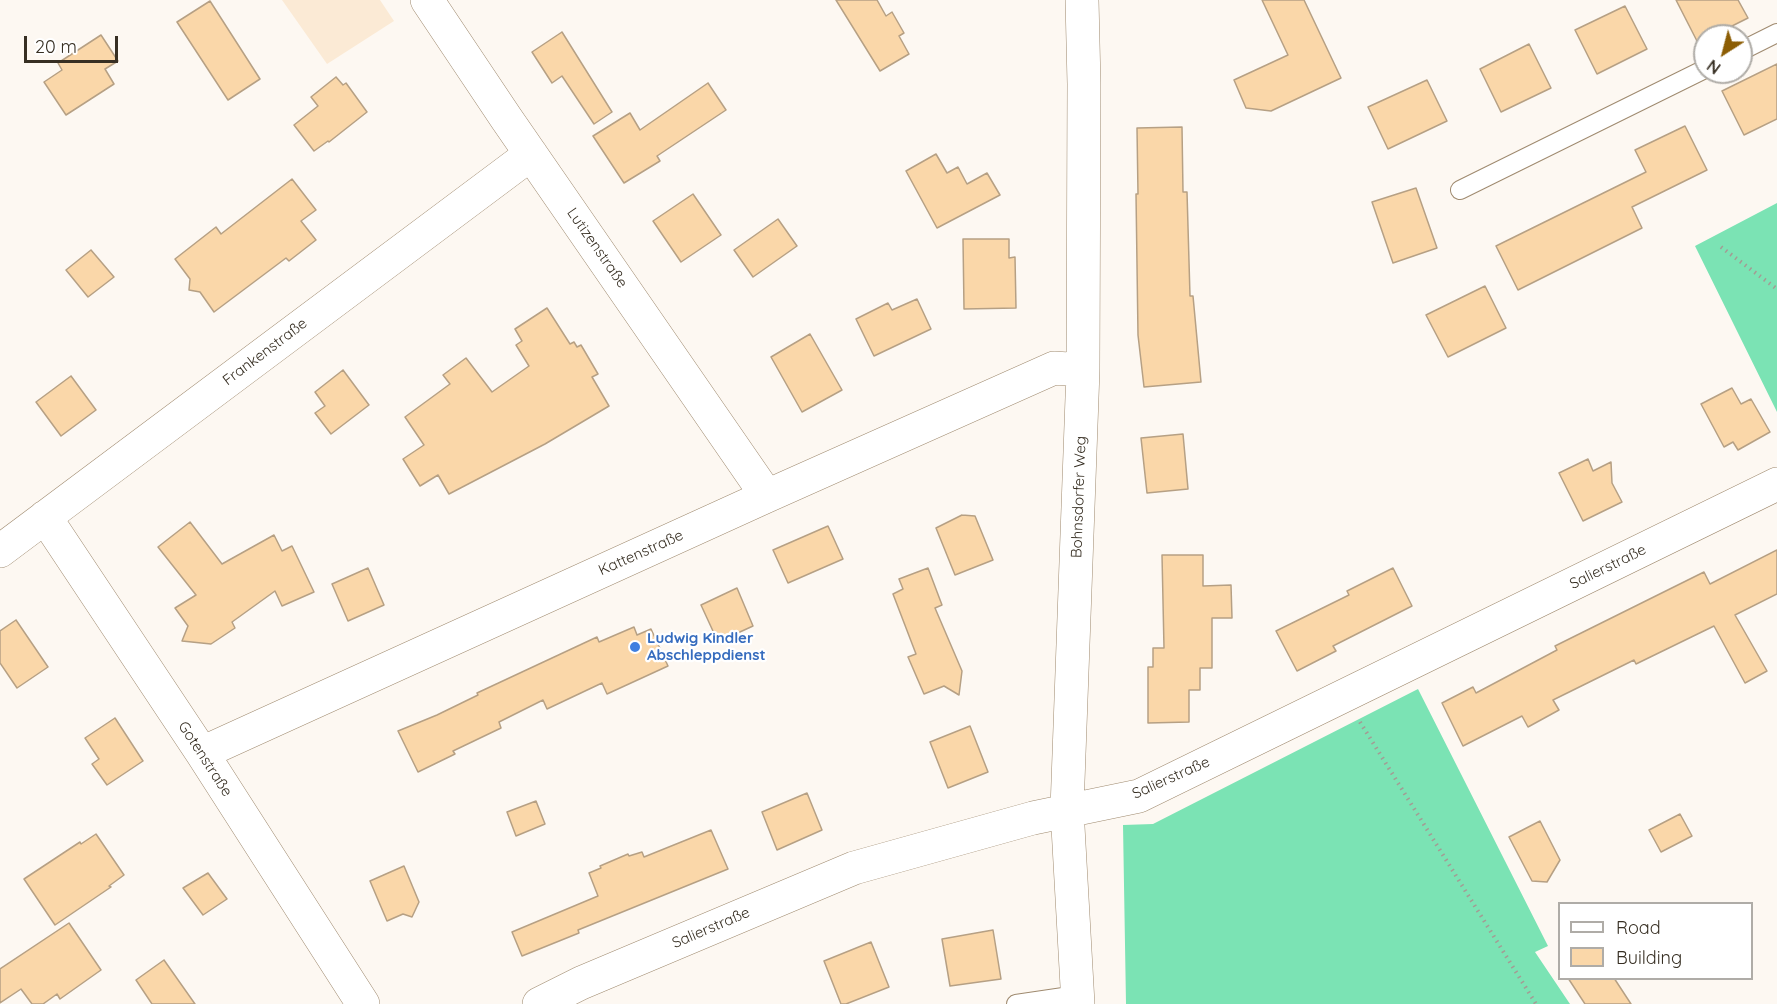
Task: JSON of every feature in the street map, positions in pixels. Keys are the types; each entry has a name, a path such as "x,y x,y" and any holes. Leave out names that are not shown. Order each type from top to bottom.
{"street":[{"name":"Lutizenstraße","path":"427,0 767,496"},
{"name":"Bohnsdorfer Weg","path":"1078,999 1067,809 1083,370 1082,0"},
{"name":"Frankenstraße","path":"0,551 531,154"},
{"name":"Kattenstraße","path":"202,753 1054,368 1083,370"},
{"name":"Salierstraße","path":"539,1004 581,983 854,868 1067,809 1138,796 1777,484"},
{"name":"Gotenstraße","path":"45,517 202,753 363,1004"}],"lane":[{"path":"1753,45 1777,33"},
{"path":"1460,190 1693,75"},
{"name":"Bohnsdorfer Weg","path":"1016,1004 1078,999"}],"path":[{"path":"1720,246 1777,289"},
{"path":"1344,696 1536,1004"}],"shaded area":[{"path":"282,0 380,0 394,21 327,64"}],"green space":[{"path":"1777,203 1777,412 1695,246"},
{"path":"1418,689 1548,946 1535,952 1570,1004 1126,1004 1123,825 1153,824"}],"building":[{"path":"836,0 877,0 886,16 892,12 904,33 899,36 909,54 880,71"},
{"path":"1262,0 1304,0 1341,78 1271,111 1246,108 1234,80 1288,55"},
{"path":"1676,0 1738,0 1748,18 1736,24 1693,24 1693,33"},
{"path":"210,1 260,79 228,100 177,22"},
{"path":"1625,6 1647,49 1597,74 1575,30"},
{"path":"562,32 612,112 594,124 562,76 552,83 532,52"},
{"path":"101,35 118,61 105,69 114,84 66,115 44,82 62,70 58,63"},
{"path":"1529,44 1551,88 1501,112 1480,69"},
{"path":"1777,64 1777,119 1744,135 1722,91 1736,84 1753,84 1753,76"},
{"path":"336,77 343,85 346,83 367,112 314,151 294,125 318,106 311,97"},
{"path":"1427,80 1447,121 1388,149 1368,107"},
{"path":"708,83 726,110 657,156 660,161 624,183 593,136 630,113 640,130"},
{"path":"1685,126 1707,170 1632,207 1642,228 1518,290 1496,246 1646,172 1635,150"},
{"path":"1182,127 1183,192 1187,192 1190,296 1193,296 1201,382 1144,387 1138,335 1137,128"},
{"path":"936,154 947,173 958,167 967,184 987,173 1000,195 937,228 906,171"},
{"path":"292,179 316,210 301,221 316,240 289,261 286,258 214,312 200,292 189,290 190,279 175,259 216,227 221,234"},
{"path":"1416,188 1437,248 1393,263 1372,202"},
{"path":"693,194 721,235 681,262 653,221"},
{"path":"778,219 797,246 753,277 734,250"},
{"path":"963,239 1009,239 1009,258 1015,257 1016,308 964,309"},
{"path":"91,250 114,277 88,297 66,270"},
{"path":"1485,286 1506,328 1448,357 1426,315"},
{"path":"917,299 931,329 874,356 856,319 888,303 892,310"},
{"path":"547,308 570,344 574,342 577,347 581,345 598,374 592,377 609,406 545,444 449,494 438,475 420,486 403,459 424,445 405,417 450,384 443,375 466,358 492,392 529,366 516,345 522,341 515,329"},
{"path":"810,334 842,390 802,412 771,357"},
{"path":"343,370 369,405 331,434 315,413 325,406 315,392"},
{"path":"71,376 96,410 61,436 36,402"},
{"path":"1732,388 1741,404 1751,399 1770,432 1738,450 1733,442 1724,447 1701,404"},
{"path":"1183,434 1188,489 1147,493 1141,438"},
{"path":"1588,459 1593,471 1611,462 1612,483 1622,502 1583,521 1559,473"},
{"path":"962,515 975,516 993,560 955,575 936,528"},
{"path":"190,522 222,564 274,535 282,551 292,546 314,592 282,606 275,591 232,622 235,628 211,644 182,641 188,626 175,608 196,595 158,547"},
{"path":"828,526 843,559 788,583 773,550"},
{"path":"1777,550 1777,594 1735,615 1767,671 1745,683 1714,626 1636,664 1634,660 1553,700 1559,710 1528,727 1522,716 1463,746 1442,703 1473,687 1476,693 1557,650 1555,646 1704,572 1710,584"},
{"path":"1162,555 1203,555 1203,586 1231,585 1232,618 1212,618 1212,668 1200,668 1200,690 1189,690 1189,722 1148,723 1148,667 1153,667 1153,648 1164,648"},
{"path":"368,568 384,605 348,621 332,584"},
{"path":"928,568 942,605 935,608 962,671 959,695 944,686 924,694 908,657 916,654 893,594 903,589 899,579"},
{"path":"1393,568 1412,606 1333,646 1336,651 1297,671 1276,631 1349,595 1347,591"},
{"path":"737,588 753,626 718,642 701,605"},
{"path":"16,620 48,667 17,688 0,663 0,631"},
{"path":"634,627 637,635 651,629 668,666 607,694 602,683 547,709 543,700 499,722 501,728 453,751 455,754 418,772 398,731 437,715 478,695 477,693 597,637 599,642"},
{"path":"115,718 143,761 107,785 92,764 99,759 85,738"},
{"path":"970,726 988,772 948,788 930,742"},
{"path":"807,793 822,830 777,850 762,812"},
{"path":"536,801 545,824 516,836 507,812"},
{"path":"1680,814 1692,836 1661,852 1649,830"},
{"path":"1540,821 1560,860 1547,882 1532,881 1509,837"},
{"path":"711,830 728,869 578,930 579,933 522,956 512,932 598,896 589,873 628,854 629,856 642,852 644,857"},
{"path":"96,834 124,875 109,886 111,887 55,925 24,879"},
{"path":"404,866 419,902 412,917 403,914 387,921 370,881"},
{"path":"208,873 227,899 203,915 183,888"},
{"path":"69,923 101,970 60,999 57,994 43,1004 32,1004 21,989 0,1003 0,969"},
{"path":"993,930 1001,979 950,986 942,939"},
{"path":"871,942 889,987 841,1004 824,961"},
{"path":"164,960 195,1004 152,1004 136,980"},
{"path":"1569,980 1615,980 1631,1004 1585,1004"}],"place":[{"name":"Ludwig Kindler Abschleppdienst","path":"635,647"}]}
